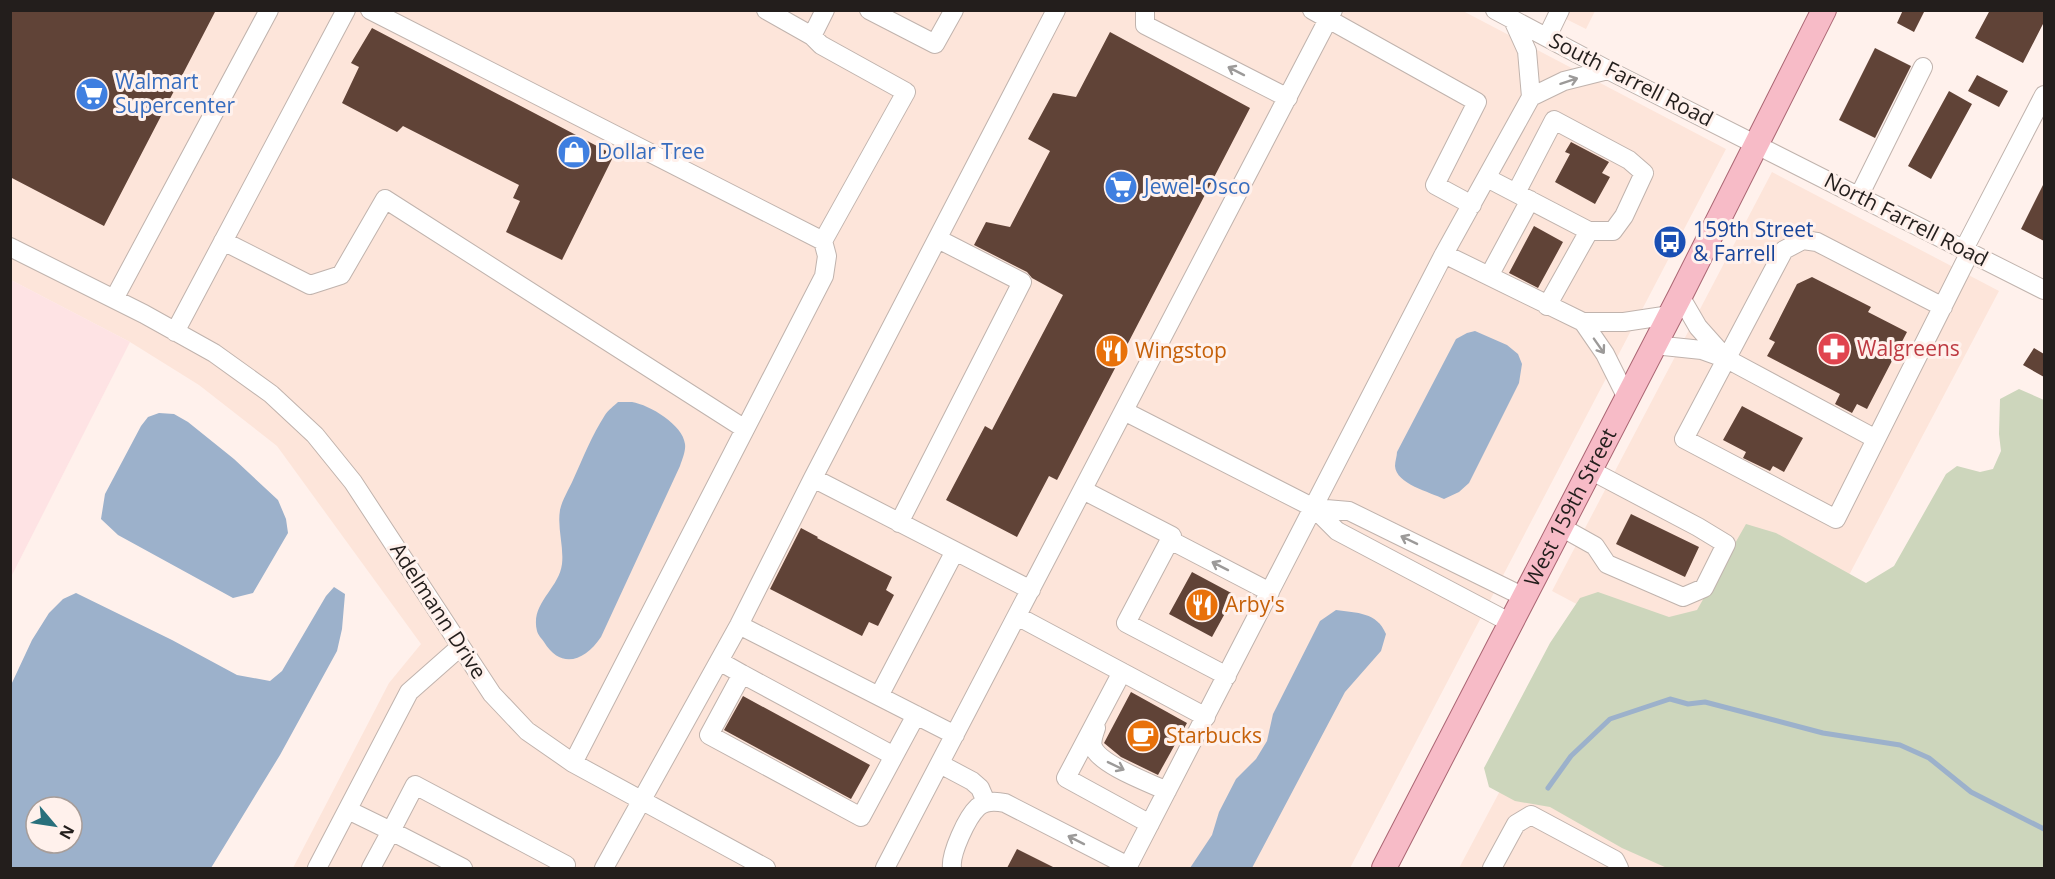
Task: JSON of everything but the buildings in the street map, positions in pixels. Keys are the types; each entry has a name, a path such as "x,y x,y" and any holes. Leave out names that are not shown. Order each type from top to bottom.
{"main road":[{"name":"West 159th Street","path":"1384,868 1654,345 1762,147 1824,10"}],"street":[{"path":"114,299 269,10"},
{"path":"175,332 345,10"},
{"path":"370,10 823,241"},
{"path":"573,763 824,276 827,256 823,241 906,92 821,45 812,36 766,10"},
{"path":"812,36 825,10"},
{"path":"879,13 935,44 954,10"},
{"path":"604,868 739,625 1056,10"},
{"path":"1145,10 1145,25 1288,98"},
{"path":"1312,10 1331,15 1477,102 1435,185 1472,205"},
{"name":"South Farrell Road","path":"1495,10 1762,147"},
{"path":"1547,37 1560,10"},
{"path":"885,868 1331,15"},
{"path":"952,868 952,856 956,845 977,808 994,800 1005,803 1128,867 1444,254 1531,97 1527,51 1513,20"},
{"path":"1859,196 1923,67"},
{"path":"1531,97 1564,81 1608,70"},
{"path":"1943,307 1817,242 1803,240 1784,250 1684,439 1836,519 1943,307 1967,251 2044,98"},
{"path":"1487,178 1523,197 1589,231 1613,231 1624,216 1644,173 1629,160 1554,120 1523,197 1489,276"},
{"name":"North Farrell Road","path":"1762,147 2044,290"},
{"path":"223,242 310,285 341,275 385,199 745,429"},
{"path":"1547,306 1589,231"},
{"path":"899,523 1022,282 938,239"},
{"name":"Adelmann Drive","path":"10,247 144,314 214,353 271,394 315,435 353,482 492,694 526,731 573,763 766,868"},
{"path":"1444,254 1582,322 1624,322 1675,305 1726,359"},
{"path":"1582,322 1605,354 1627,398"},
{"path":"1654,345 1702,350 1726,359 1876,440"},
{"path":"1124,411 1314,507 1337,531 1511,622"},
{"path":"1561,527 1595,546 1607,564 1683,597 1704,588 1726,544 1590,470"},
{"path":"813,478 1031,590"},
{"path":"1083,490 1172,536 1126,623 1227,676"},
{"path":"1314,507 1349,511 1524,597"},
{"path":"1170,540 1270,592"},
{"path":"879,696 955,551"},
{"path":"1017,616 1206,717"},
{"path":"739,625 955,735"},
{"path":"317,868 409,692 460,647"},
{"path":"719,661 894,756"},
{"path":"1122,672 1066,778 1150,824"},
{"path":"742,674 709,735 861,817 916,715"},
{"path":"1098,720 1092,744 1094,750 1106,761 1167,791"},
{"path":"940,764 972,781 980,788 986,802"},
{"path":"371,868 415,785 566,865 564,868"},
{"path":"348,810 463,868"},
{"path":"1492,868 1516,824 1531,815 1615,860 1619,868"}],"shaded area":[{"path":"10,11 1463,11 1726,149 1350,868 293,868 389,683 421,644 277,446 199,385 130,342 11,280"},
{"path":"1550,11 1595,11 1586,29"},
{"path":"1772,172 1999,291 1848,577 1688,663 1552,591"},
{"path":"11,280 130,342 11,577"},
{"path":"1509,774 1690,868 1459,868"}],"green space":[{"path":"2019,389 2044,400 2044,868 1667,868 1622,848 1550,807 1515,801 1489,787 1484,768 1550,643 1580,598 1598,592 1669,617 1697,610 1746,524 1776,533 1866,583 1894,566 1946,474 1957,466 1980,472 1993,469 2001,451 2000,399"}],"water":[{"path":"1475,331 1507,345 1518,354 1522,364 1519,383 1469,483 1459,492 1444,499 1415,487 1401,478 1395,466 1397,452 1456,339"},
{"path":"618,402 632,402 648,407 672,423 683,437 684,452 680,466 601,637 588,652 580,657 565,659 551,651 538,634 536,621 541,604 556,581 562,564 559,517 562,502 596,430 606,413"},
{"path":"159,413 174,414 188,422 234,459 278,500 286,519 288,533 253,593 233,598 118,535 101,519 105,494 141,426 148,417"},
{"path":"334,587 345,594 342,629 337,651 280,755 211,868 11,868 11,685 32,640 49,613 63,599 76,593 237,675 270,681 282,671 326,596"},
{"path":"1336,610 1359,613 1377,621 1386,634 1381,651 1345,692 1252,868 1190,868 1212,835 1219,812 1236,779 1256,759 1267,741 1273,714 1320,621"}],"waterway":[{"path":"1548,788 1571,756 1610,719 1670,699 1688,704 1705,702 1823,733 1900,745 1929,758 1971,792 2044,829"}],"place":[{"name":"Walmart Supercenter","path":"92,94"},
{"name":"Dollar Tree","path":"574,152"},
{"name":"Jewel-Osco","path":"1121,187"},
{"name":"159th Street & Farrell","path":"1670,242"},
{"name":"Walgreens","path":"1834,349"},
{"name":"Wingstop","path":"1112,351"},
{"name":"Arby's","path":"1202,605"},
{"name":"Starbucks","path":"1143,736"}]}
